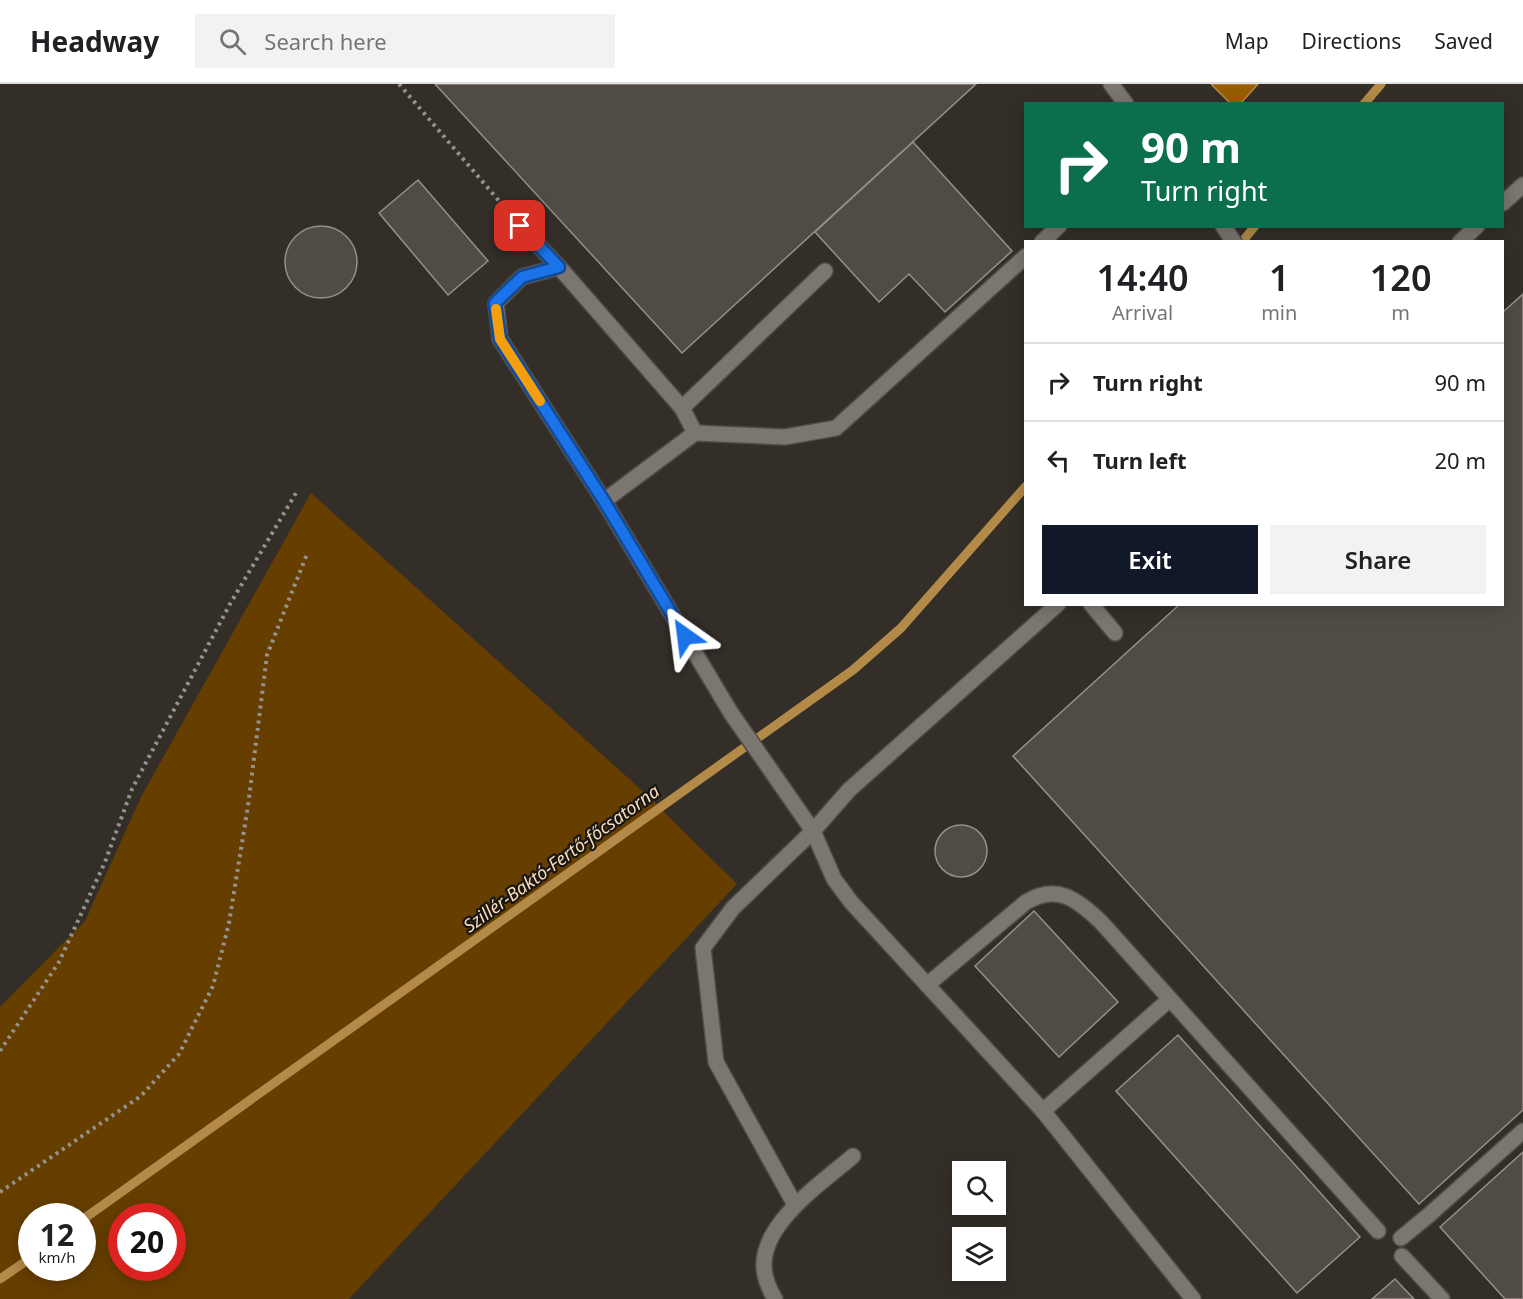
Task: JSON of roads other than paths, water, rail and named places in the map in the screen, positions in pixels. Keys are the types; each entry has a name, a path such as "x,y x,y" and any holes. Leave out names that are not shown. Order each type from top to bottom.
{"lane":[{"path":"1504,202 1523,185"},
{"path":"520,226 559,267 682,408 695,433"},
{"path":"1044,240 1057,228"},
{"path":"1462,240 1475,228"},
{"path":"604,501 695,433 785,436 836,428 1024,258"},
{"path":"559,267 522,277 495,303 500,339 604,501 731,713 813,831 834,879 851,902 1043,1111 1193,1299"},
{"path":"682,408 825,271"},
{"path":"795,1205 716,1062 703,948 733,908 813,831 849,790 1056,606"},
{"path":"1093,606 1115,633"},
{"path":"927,985 1026,902 1038,895 1068,896 1101,922 1378,1231"},
{"path":"1043,1111 1170,999"},
{"path":"1401,1238 1430,1215 1523,1131"},
{"path":"775,1299 766,1281 764,1257 780,1221 795,1205 853,1156"},
{"path":"1402,1256 1442,1299"}],"waterway":[{"name":"Szillér-Baktó-Fertő-főcsatorna","path":"1366,102 1381,84"},
{"name":"Szillér-Baktó-Fertő-főcsatorna","path":"1244,240 1253,228"},
{"name":"Szillér-Baktó-Fertő-főcsatorna","path":"96,1210 853,670 901,628 1024,488"},
{"name":"Szillér-Baktó-Fertő-főcsatorna","path":"0,1279 18,1267"}]}
